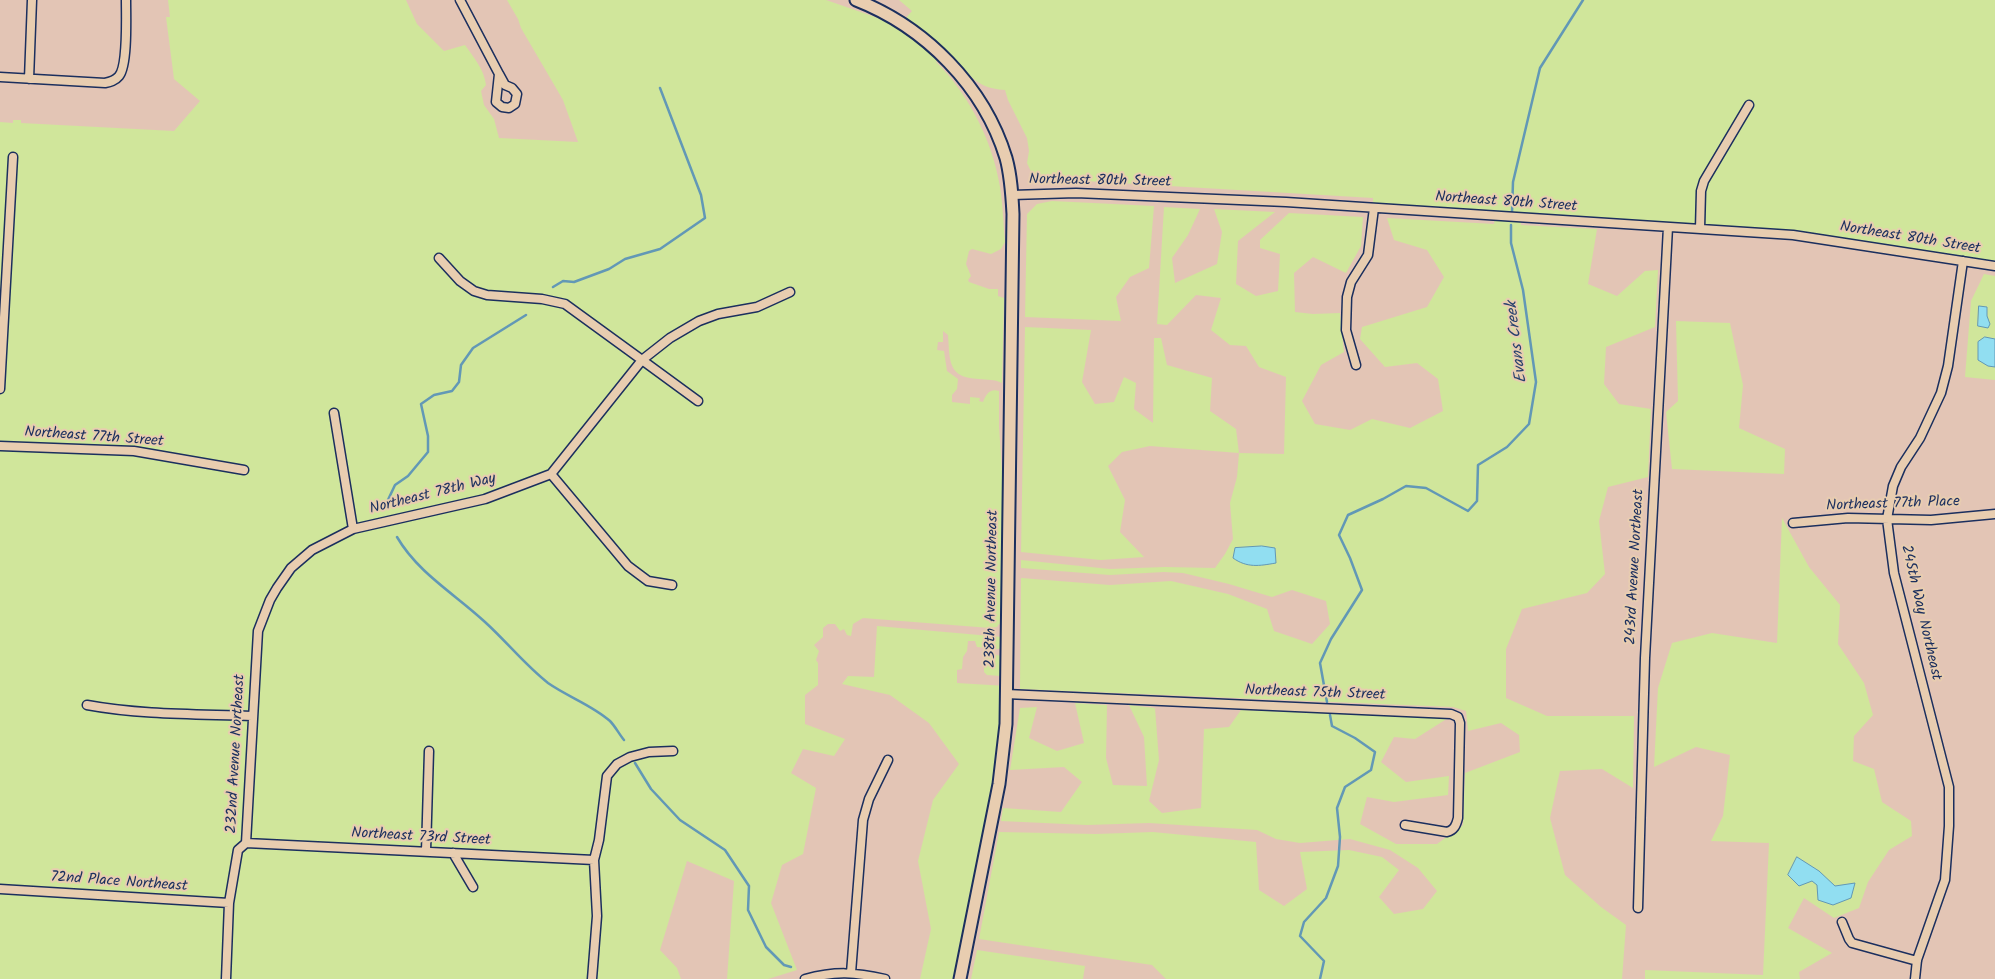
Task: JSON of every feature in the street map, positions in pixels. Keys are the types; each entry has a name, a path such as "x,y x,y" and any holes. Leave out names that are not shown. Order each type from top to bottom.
{"street":[{"path":"29,79 32,0"},
{"path":"0,78 105,83 114,80 120,75 124,63 126,0"},
{"path":"460,0 500,74"},
{"name":"238th Avenue Northeast","path":"856,0 875,7 897,20 940,53 966,82 998,136 1009,169 1012,195 1013,248 1006,724 1001,767 960,979"},
{"path":"1700,230 1701,191 1704,181 1749,106"},
{"path":"0,389 13,157"},
{"name":"Northeast 80th Street","path":"1012,195 1076,193 1374,208 1793,235 1995,266"},
{"path":"1356,365 1346,330 1347,297 1351,282 1368,256 1374,208"},
{"name":"243rd Avenue Northeast","path":"1638,908 1644,658 1668,227"},
{"path":"439,258 460,281 474,291 486,296 542,299 565,304 698,401"},
{"name":"245th Way Northeast","path":"1915,979 1917,961 1945,880 1949,826 1949,787 1894,573 1887,519 1893,486 1901,467 1920,438 1941,393 1948,366 1963,261"},
{"path":"672,585 648,580 628,566 551,474 642,360 670,338 699,321 718,314 757,306 790,292"},
{"path":"334,413 353,529"},
{"name":"Northeast 77th Street","path":"0,446 134,452 244,470"},
{"name":"Northeast 78th Way","path":"256,645 258,631 270,600 291,568 312,550 353,529 485,499 551,474"},
{"name":"Northeast 77th Place","path":"1793,523 1848,518 1931,520 1995,514"},
{"name":"232nd Avenue Northeast","path":"226,979 229,903 238,850 246,842 256,645"},
{"name":"Northeast 75th Street","path":"1006,694 1452,714 1458,717 1460,722 1458,818 1456,826 1447,832 1405,825"},
{"path":"87,705 105,709 252,716"},
{"path":"426,851 429,751"},
{"path":"592,979 597,916 594,860 599,840 605,782 611,770 617,764 630,757 642,753 673,751"},
{"path":"851,973 863,820 869,799 888,760"},
{"name":"Northeast 73rd Street","path":"246,842 594,860"},
{"path":"453,853 474,887"},
{"name":"72nd Place Northeast","path":"4,889 229,903"},
{"path":"1842,922 1848,939 1852,943 1917,961"},
{"path":"805,979 826,974 851,973 886,979"}],"green space":[{"path":"168,0 406,0 417,24 444,51 465,45 475,59 485,79 486,85 481,91 484,105 494,119 499,138 578,142 563,100 507,0 826,0 881,19 897,28 912,11 899,0 1995,0 1995,266 1793,235 1521,219 1521,225 1597,229 1588,284 1617,296 1645,271 1658,270 1655,327 1606,347 1604,384 1619,404 1651,409 1648,477 1608,487 1599,521 1605,574 1587,593 1522,609 1506,649 1506,698 1547,716 1634,716 1633,788 1602,769 1560,771 1550,818 1565,875 1601,907 1626,925 1622,979 1166,979 1152,965 979,939 999,832 1096,834 1153,832 1256,842 1259,890 1284,906 1307,889 1300,852 1349,850 1382,857 1399,870 1379,897 1394,914 1423,909 1437,891 1418,868 1390,850 1350,839 1300,843 1276,839 1257,830 1149,823 1087,825 1001,821 1003,808 1061,812 1082,782 1064,767 1010,770 1020,708 1037,707 1029,738 1057,751 1084,743 1075,703 1107,705 1106,758 1113,785 1147,786 1144,737 1129,705 1155,708 1159,760 1149,801 1162,813 1201,808 1204,729 1229,727 1241,710 1448,718 1415,739 1394,737 1381,762 1406,782 1449,776 1448,795 1394,802 1367,797 1360,824 1396,844 1437,844 1463,825 1465,773 1520,752 1519,735 1501,723 1468,731 1466,711 1453,707 1020,689 1021,578 1110,585 1171,581 1228,594 1267,609 1274,631 1312,644 1330,624 1326,601 1292,590 1272,597 1183,573 1164,572 1110,575 1021,568 1021,560 1110,569 1215,568 1233,539 1230,503 1237,477 1239,453 1284,454 1286,377 1259,367 1246,346 1230,345 1211,330 1221,298 1196,295 1167,325 1157,324 1164,207 1200,209 1188,235 1172,258 1175,283 1217,264 1222,232 1214,209 1275,212 1238,241 1236,284 1256,296 1278,291 1280,254 1260,248 1260,240 1289,213 1363,217 1361,246 1346,273 1313,257 1294,273 1295,312 1313,314 1340,313 1344,352 1321,365 1302,401 1315,424 1350,430 1372,419 1410,428 1443,411 1438,379 1417,363 1385,367 1360,339 1362,327 1427,307 1444,277 1427,250 1394,240 1387,218 1494,224 1495,218 1373,211 1373,198 1034,178 1027,163 1029,151 1027,138 1005,90 985,86 972,78 948,52 936,62 967,100 983,130 1000,185 1005,242 1001,249 991,254 972,249 969,251 966,264 971,276 968,280 969,282 989,289 998,289 998,296 1004,298 1002,383 994,380 969,378 956,371 950,360 948,335 943,331 943,342 938,342 937,350 944,351 947,371 958,379 957,389 952,395 952,402 970,404 970,397 980,398 979,401 983,402 989,392 993,390 999,391 999,426 1008,569 1007,624 999,624 997,627 990,628 863,618 853,624 851,636 847,635 844,629 840,631 835,624 828,624 823,628 823,637 814,645 819,651 816,660 818,663 818,685 805,695 805,724 845,739 834,756 803,749 791,773 816,788 803,854 782,865 771,903 797,970 768,979 727,979 734,881 687,861 660,950 677,968 681,979 0,979 0,122 13,123 13,120 21,120 21,123 174,131 200,101 174,79 166,17 170,17"},
{"path":"1052,201 1154,206 1149,268 1130,277 1116,297 1121,321 1025,317 1027,214 1037,204"},
{"path":"1984,274 1995,276 1995,380 1965,377 1971,301"},
{"path":"1676,321 1730,323 1743,385 1739,428 1785,449 1784,474 1672,469 1666,412 1678,401"},
{"path":"1025,327 1091,330 1082,382 1095,404 1114,402 1124,377 1136,383 1134,409 1153,423 1154,338 1161,338 1167,365 1212,378 1210,411 1236,429 1239,453 1150,446 1122,452 1108,466 1125,500 1120,532 1144,557 1101,560 1021,552"},
{"path":"1782,518 1809,567 1840,605 1838,644 1864,683 1873,715 1854,736 1853,761 1874,769 1882,802 1911,821 1912,836 1889,850 1868,882 1859,908 1834,918 1804,898 1788,928 1832,953 1799,972 1800,979 1645,979 1645,970 1763,975 1769,843 1711,841 1723,816 1730,755 1696,747 1654,767 1658,688 1672,643 1712,633 1777,643"},
{"path":"877,626 1002,637 1001,648 998,649 977,647 975,641 968,641 967,651 963,657 962,669 957,670 957,683 1007,686 1006,724 960,979 920,979 931,929 918,861 933,800 959,764 929,723 890,695 842,684 848,676 874,677"},
{"path":"992,654 1001,656 1002,675 1000,676 987,675 984,672 984,659"},
{"path":"977,950 1085,966 1083,979 971,979"}],"water":[{"path":"1979,306 1987,307 1987,316 1990,324 1988,328 1978,326"},
{"path":"1985,337 1995,339 1995,367 1988,366 1978,360 1978,342"},
{"path":"1262,546 1275,548 1276,563 1253,565 1233,558 1235,548"},
{"path":"1797,857 1819,871 1835,886 1855,883 1851,898 1833,905 1818,900 1817,885 1812,881 1799,886 1788,875"}],"waterway":[{"path":"1512,212 1513,182 1540,68 1583,0"},
{"path":"553,287 563,281 574,282 609,269 625,259 660,249 705,218 701,195 660,88"},
{"name":"Evans Creek","path":"1327,702 1320,663 1331,639 1362,590 1339,535 1348,515 1406,486 1426,488 1468,511 1477,501 1478,465 1507,447 1529,424 1536,382 1523,290 1511,243 1511,225"},
{"path":"387,502 395,485 408,476 428,452 428,436 421,404 434,395 452,391 459,382 461,365 473,348 526,315"},
{"path":"397,537 415,562 485,622 540,676 556,688 603,715 612,723 624,740"},
{"name":"Evans Creek","path":"1320,979 1324,961 1300,936 1304,922 1326,898 1338,866 1340,837 1337,808 1345,787 1371,770 1375,752 1355,738 1332,726 1330,715"},
{"path":"635,763 651,789 680,820 725,850 749,886 748,910 766,947 784,965 791,967"}]}
